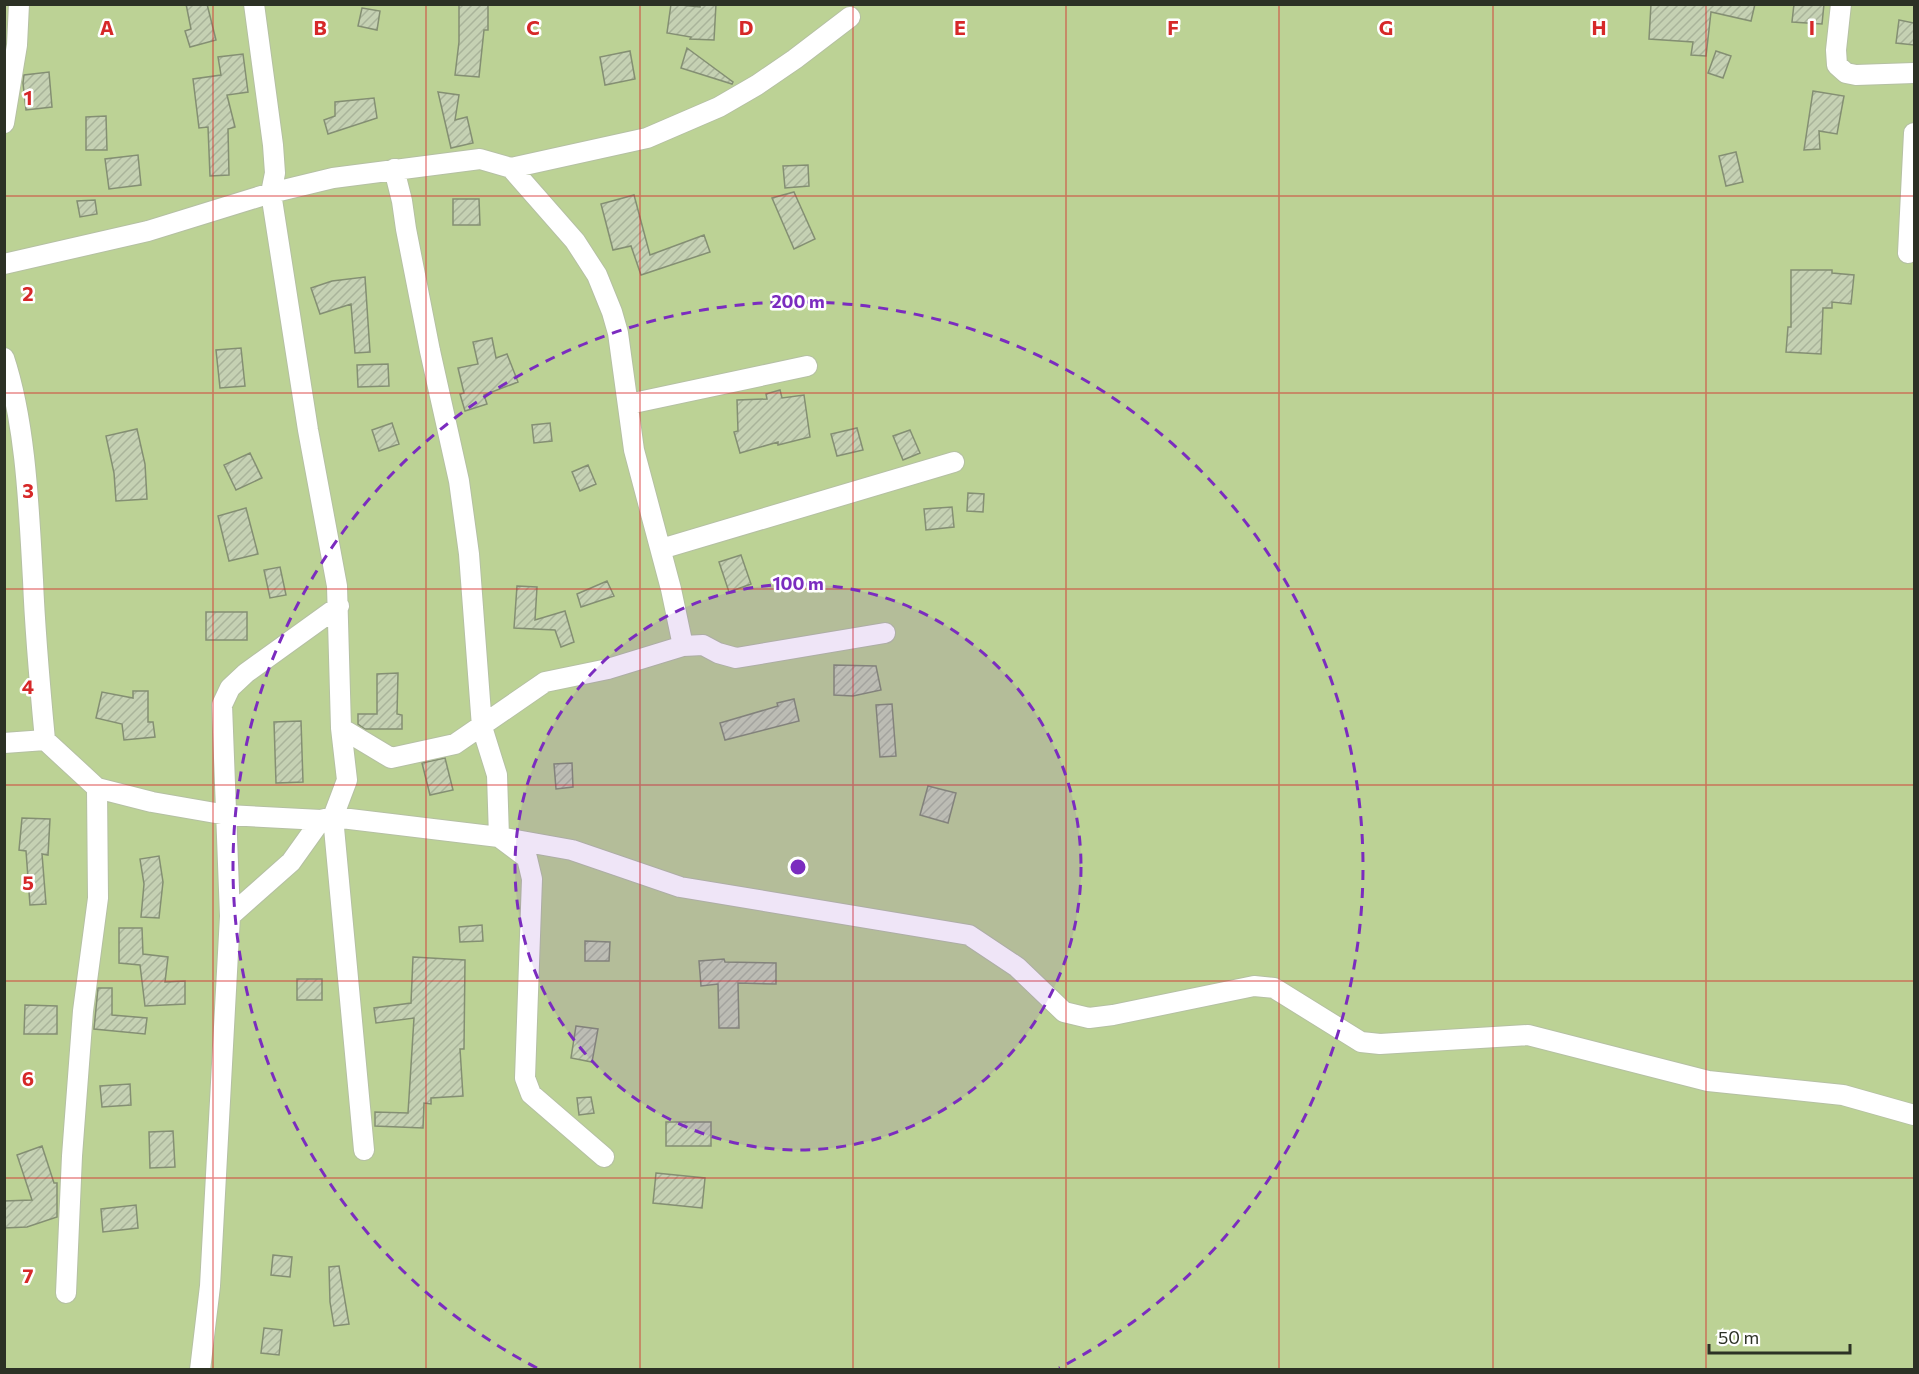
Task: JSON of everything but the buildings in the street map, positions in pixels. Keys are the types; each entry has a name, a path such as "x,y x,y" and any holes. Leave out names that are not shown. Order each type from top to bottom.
{"street":[{"path":"4,123 16,45 19,4"},
{"path":"230,916 291,862 327,819 347,780 341,728 337,586 308,430 271,193 275,173 273,145 254,4"},
{"path":"1841,4 1836,50 1838,65 1846,73 1856,75 1914,73"},
{"path":"4,264 148,231 271,193 333,178 480,159 511,168 647,138 697,117 758,85 795,60 850,16"},
{"path":"1908,253 1914,133"},
{"path":"511,168 575,241 597,275 612,312 618,333 634,450 661,549 683,646"},
{"path":"394,169 430,351 459,481 471,577 482,727 497,775 500,837 527,858 532,879 525,1078 531,1094 604,1157"},
{"path":"4,358 9,372 20,430 29,506 36,650 45,740 97,788 152,802 228,815 327,819 500,837 572,850 680,887 969,935 1017,967 1064,1012 1089,1018 1254,986 1274,988 1361,1042 1380,1044 1528,1035 1708,1081 1843,1095 1914,1115"},
{"path":"629,404 807,366"},
{"path":"661,549 954,462"},
{"path":"200,1370 210,1287 230,916 228,815 222,705 230,688 246,673 339,606"},
{"path":"341,728 391,758 455,744 545,682 608,669 683,646 703,645 718,653 736,658 885,633"},
{"path":"4,743 45,740"},
{"path":"66,1293 72,1156 83,1011 98,898 97,788"},
{"path":"327,819 364,1150"}],"green space":[{"path":"5,5 1914,5 1914,1369 5,1369"}]}
